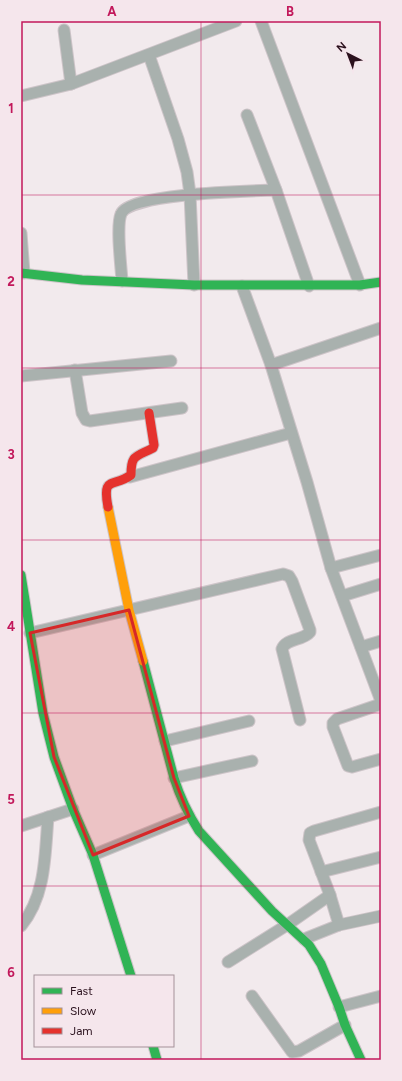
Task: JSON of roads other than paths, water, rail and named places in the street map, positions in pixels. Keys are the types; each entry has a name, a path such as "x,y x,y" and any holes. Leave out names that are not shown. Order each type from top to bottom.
{"street":[{"path":"21,96 71,84 236,21"},
{"path":"261,21 360,285"},
{"path":"64,30 71,84"},
{"path":"149,54 178,139 187,172 190,194 194,285"},
{"path":"247,115 276,190 309,286"},
{"path":"122,281 118,222 121,212 130,205 142,201 190,194 276,190"},
{"path":"21,233 22,273 82,280 194,285 309,286 360,285 381,282"},
{"path":"242,286 271,366 307,482 330,568 342,596 381,703 337,719 333,723 348,766 352,767 381,759"},
{"path":"271,366 381,328"},
{"path":"21,376 171,361"},
{"path":"75,370 82,413 86,420 90,421 182,408"},
{"path":"130,477 132,475 131,463 133,458 153,448 154,445 149,412"},
{"path":"291,433 130,477 110,484 105,489 105,492 129,610 174,778 189,816 199,831 217,852 272,911 304,939 314,951 361,1060"},
{"path":"330,568 381,555"},
{"path":"26,627 129,610 283,574 288,576 292,581 310,630 307,636 284,644 282,649 300,720"},
{"path":"21,575 26,627 42,713 54,757 93,856 131,975"},
{"path":"342,596 381,584"},
{"path":"361,647 381,641"},
{"path":"165,741 250,721"},
{"path":"174,778 252,761"},
{"path":"21,826 48,818 73,808"},
{"path":"338,925 330,895 309,840 310,833 381,812"},
{"path":"93,856 189,816"},
{"path":"21,926 36,898 43,878 48,818"},
{"path":"321,872 381,857"},
{"path":"228,962 287,925 330,895"},
{"path":"304,939 338,925 381,916"},
{"path":"252,996 292,1052 299,1050 345,1025"},
{"path":"339,1007 381,996"},
{"path":"152,1047 157,1060"}]}
